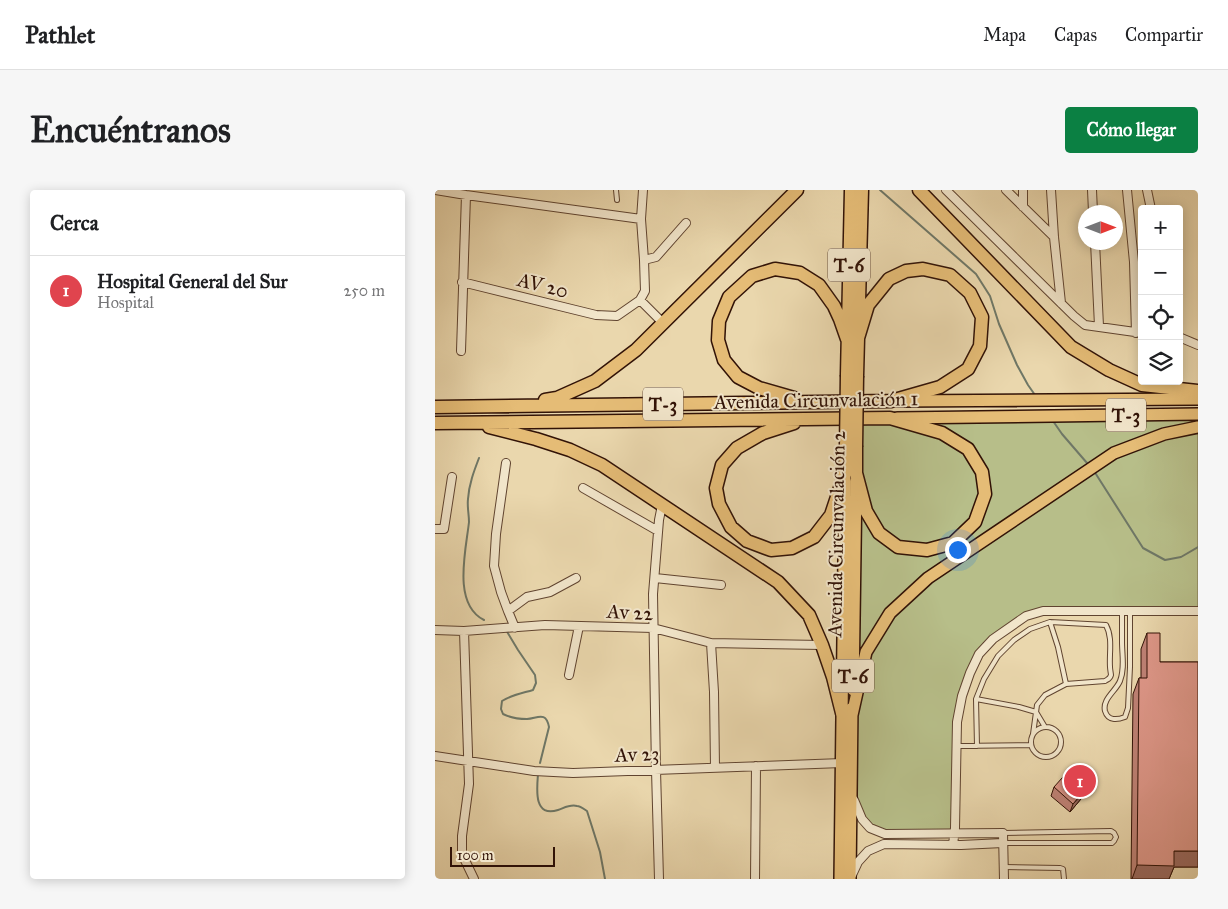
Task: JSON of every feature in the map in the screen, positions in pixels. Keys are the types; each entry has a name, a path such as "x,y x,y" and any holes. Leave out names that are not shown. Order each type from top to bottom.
{"highway":[{"path":"503,406 557,398 595,381 636,350 797,190"},
{"name":"Avenida Circunvalación 2","path":"851,190 851,473"},
{"name":"Avenida Circunvalación 2","path":"852,339 862,190"},
{"path":"919,190 1071,347 1109,370 1142,385 1198,391"},
{"path":"808,402 759,388 738,377 724,360 718,340 719,321 729,297 752,276 775,269 800,273 819,284 834,306 852,339"},
{"path":"852,339 868,306 889,279 906,271 923,269 950,275 970,293 982,317 980,346 968,369 940,387 891,401"},
{"name":"Avenida Circunvalación 1","path":"435,407 891,401"},
{"path":"851,473 866,511 879,533 898,547 927,550 953,543 975,522 985,494 981,472 968,449 942,432 890,418"},
{"name":"Avenida Circunvalación 1","path":"435,423 890,418"},
{"path":"806,419 763,433 737,448 722,465 716,488 719,504 731,527 747,541 771,550 792,548 814,537 831,515 851,473"},
{"path":"472,423 570,450 602,465 778,582 809,615 847,714"}],"main road":[{"name":"Avenida Circunvalación 1","path":"891,401 1198,399"},
{"name":"Avenida Circunvalación 1","path":"890,418 1198,414"},
{"path":"847,714 866,652 890,613 928,578 1114,453 1164,434 1198,427"},
{"name":"Avenida Circunvalación 2","path":"850,879 851,793 847,714 851,473"},
{"name":"Avenida Circunvalación 2","path":"840,879 842,763 847,714"}],"street":[{"path":"435,190 641,219"},
{"path":"643,190 641,219 645,291 640,300 663,323"},
{"path":"946,190 1085,325 1138,333"},
{"path":"1006,190 1054,237"},
{"path":"1023,190 1023,207"},
{"path":"1051,190 1061,303"},
{"path":"1092,190 1093,205"},
{"path":"1127,190 1138,319"},
{"path":"1147,190 1150,205"},
{"path":"461,352 465,193"},
{"path":"644,260 655,257 686,223"},
{"path":"1095,250 1099,326"},
{"name":"AV 20","path":"463,282 595,315 617,316 640,300"},
{"path":"1183,339 1198,345"},
{"path":"506,462 496,534 494,566 501,592 515,628"},
{"path":"435,528 444,529 452,477"},
{"path":"583,488 658,531"},
{"path":"659,879 653,594 662,505"},
{"path":"509,611 527,597 550,592 576,578"},
{"path":"655,578 721,585"},
{"path":"953,845 957,722 962,696 969,673 979,654 993,639 1026,616 1043,611 1198,611"},
{"name":"Av 22","path":"435,630 463,631 545,625 653,628 711,643 822,645"},
{"path":"569,675 579,626"},
{"path":"463,631 469,784 463,836 463,854 474,879"},
{"path":"711,643 715,767"},
{"name":"Av 23","path":"435,756 534,771 573,773 842,763"},
{"path":"755,879 756,766"},
{"path":"851,793 862,819 870,828 885,834 1003,833 1004,879"},
{"path":"850,879 859,862 868,851 884,844 953,845 1003,843"}],"lane":[{"path":"616,190 617,200"},
{"path":"1126,611 1130,667 1128,708 1125,717 1117,720 1108,717 1105,712 1105,704 1107,698 1118,687 1121,678 1126,611"},
{"path":"977,746 976,698 984,679 998,656 1014,640 1030,629 1050,622 1107,625 1109,629 1111,675 1109,679 1099,682 1066,684 1045,695 1037,705 1031,745 1035,753 1046,758 1056,754 1062,744 1061,736 1053,728 1045,726 1033,734"},
{"path":"1050,622 1066,684"},
{"path":"1118,687 1128,692"},
{"path":"976,698 1036,712 1045,726"},
{"path":"957,746 1031,745"},
{"path":"1003,833 1114,832 1116,837 1112,843 1003,843"},
{"path":"1003,867 1060,868 1063,869 1064,879"}],"green space":[{"path":"1198,414 1198,611 1043,611 1026,616 979,654 962,696 954,834 885,834 870,828 851,793 856,418"}],"building":[{"path":"1147,633 1160,633 1160,662 1198,662 1198,851 1174,851 1174,866 1137,865 1139,678 1147,678"},
{"path":"1070,769 1089,785 1073,804 1054,787"}],"waterway":[{"path":"880,190 976,274 990,296 999,324 1017,365 1035,395"},
{"path":"1053,421 1087,463"},
{"path":"479,458 469,493 469,522 463,576 468,602 474,612 484,620"},
{"path":"1094,471 1143,548 1165,560 1181,557 1198,547"},
{"path":"506,630 535,675 536,683 533,690 502,701 501,709 503,714 515,718 544,717 546,719 549,727 540,763"},
{"path":"538,774 537,794 540,806 544,810 558,810 574,806 581,807 587,811 600,852 605,879"}],"place":[{"name":"Hospital General del Sur","path":"1080,781"}]}
